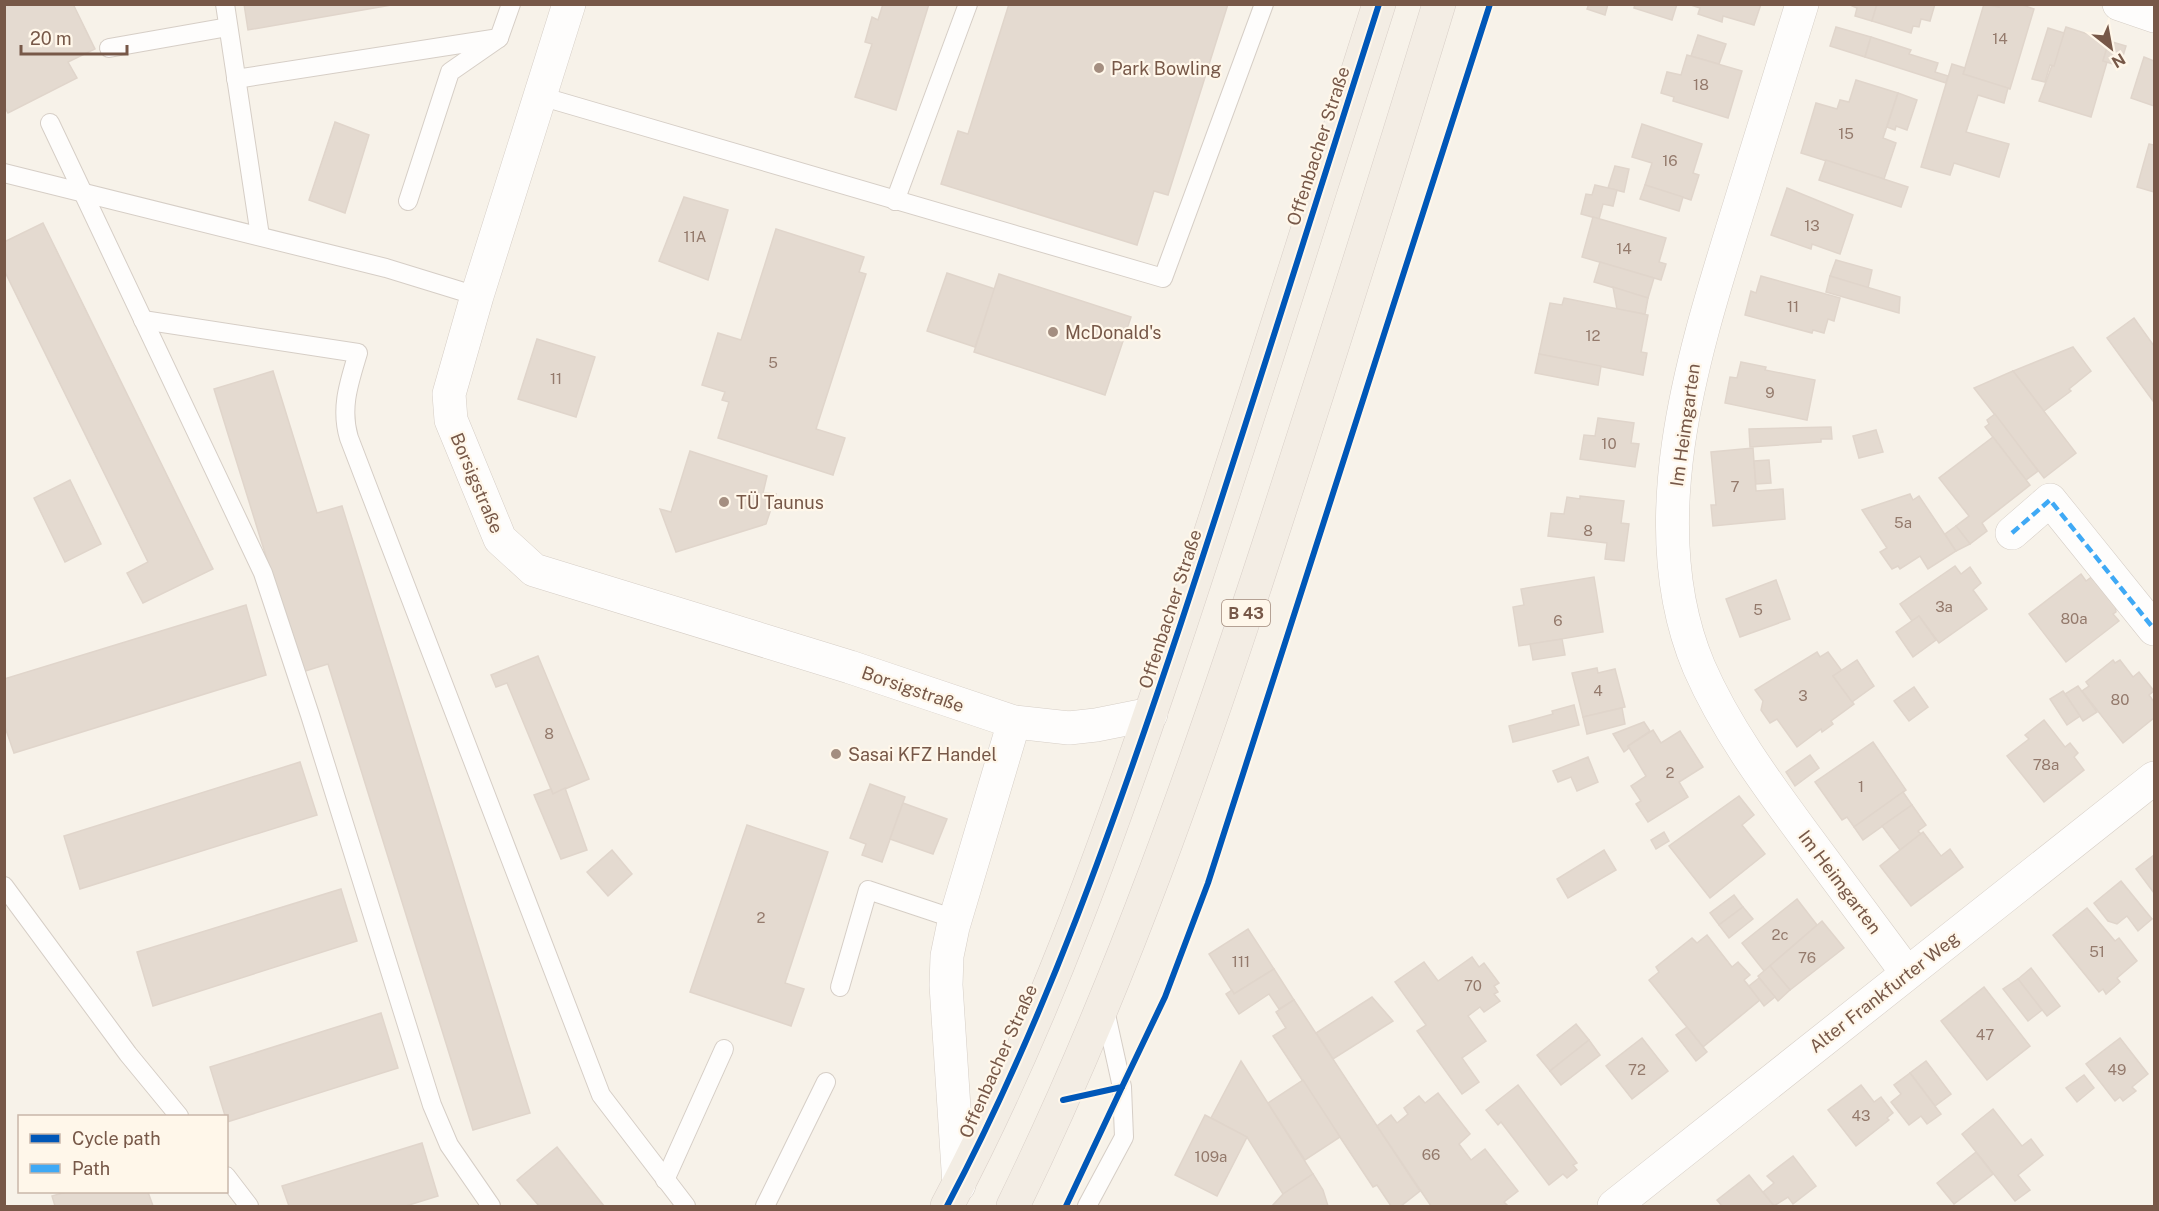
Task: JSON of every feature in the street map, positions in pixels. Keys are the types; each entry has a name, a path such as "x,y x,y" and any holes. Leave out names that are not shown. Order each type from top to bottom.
{"main road":[{"name":"Offenbacher Straße","path":"953,1196 1029,1031 1088,889 1150,714 1379,4"},
{"name":"B 43","path":"1013,1206 1063,1100 1167,844 1242,628 1439,4"}],"street":[{"name":"Borsigstraße","path":"569,4 477,296 449,394 451,420 500,539 520,560 534,570 850,667 1014,722 1069,728 1150,714"},
{"name":"Im Heimgarten","path":"1802,4 1694,358 1676,460 1674,552 1687,634 1700,668 1719,706 1772,791 1907,973"},
{"path":"2119,4 2154,16"},
{"path":"2012,533 2050,500 2154,629"},
{"path":"953,1196 946,956 1014,722"},
{"name":"Alter Frankfurter Weg","path":"1614,1206 2154,778"}],"lane":[{"path":"225,4 260,236"},
{"path":"408,201 450,72 499,38 511,4"},
{"path":"895,201 968,4"},
{"path":"540,96 1163,278 1264,4"},
{"path":"110,48 228,27"},
{"path":"236,79 499,38"},
{"path":"50,123 263,573 310,715 432,1106 450,1145 491,1206"},
{"path":"4,173 386,268 477,296"},
{"path":"142,320 358,353 344,405 344,422 349,438 601,1095 686,1206"},
{"path":"4,886 121,1045 178,1115"},
{"path":"840,987 868,890 955,919"},
{"path":"1087,1206 1124,1137 1122,1087 1103,1004"},
{"path":"665,1180 724,1049"},
{"path":"765,1206 826,1083"},
{"path":"228,1179 249,1206"}],"building":[{"path":"4,4 73,4 95,49 68,62 77,78 8,113 4,106"},
{"path":"244,4 397,4 248,30"},
{"path":"883,4 929,4 896,110 855,97 872,44 865,42 872,17 878,20"},
{"name":"Park Bowling","path":"1009,4 1228,4 1168,195 1154,191 1137,245 941,184 958,131 968,134"},
{"path":"1589,4 1608,4 1605,15 1587,9"},
{"path":"1635,4 1677,4 1672,20 1634,8"},
{"path":"1761,4 1754,25 1723,16 1722,22 1698,14 1700,8 1691,5"},
{"path":"1848,4 1877,4 1872,21 1855,16 1857,8"},
{"path":"1877,4 1935,4 1930,21 1921,19 1919,27 1913,26 1911,33 1872,21"},
{"path":"1984,4 1999,7 1999,4 2020,4 2034,9 2010,89 1963,74"},
{"path":"1836,27 1871,37 1865,57 1830,46"},
{"path":"2066,27 2109,41 2103,61 2107,62 2091,117 2039,101"},
{"path":"2048,28 2064,33 2054,66 2050,65 2045,82 2032,79"},
{"path":"1698,35 1726,44 1719,64 1691,56"},
{"path":"1871,37 1911,50 1909,54 1938,63 1935,72 1948,76 1946,83 1865,57"},
{"path":"2109,41 2126,46 2120,66 2103,61"},
{"path":"1687,55 1742,71 1728,118 1673,101 1674,97 1661,93 1667,72 1681,75"},
{"path":"2144,57 2154,61 2154,106 2131,98"},
{"path":"1952,64 1965,68 1963,74 2008,88 2004,103 1978,95 1966,132 2009,144 1999,177 1954,163 1950,175 1921,167"},
{"path":"1856,80 1898,93 1883,138 1896,143 1884,179 1801,153 1816,103 1837,109 1840,100 1849,102"},
{"path":"1898,93 1917,100 1907,130 1896,126 1895,130 1887,127"},
{"path":"335,122 369,135 345,213 309,200"},
{"path":"1642,124 1702,144 1693,173 1699,175 1691,200 1645,185 1652,163 1632,157"},
{"path":"2149,144 2154,145 2154,192 2137,187"},
{"path":"1826,160 1908,187 1901,207 1819,180"},
{"path":"1615,166 1629,169 1624,192 1608,188"},
{"path":"1595,185 1617,190 1613,206 1603,204 1599,219 1581,214 1586,194 1592,195"},
{"path":"1645,185 1683,197 1679,211 1640,199"},
{"path":"1787,188 1853,215 1840,254 1812,244 1811,249 1771,235"},
{"path":"684,197 728,210 708,280 659,261"},
{"path":"1593,217 1666,238 1659,262 1666,264 1661,280 1582,257"},
{"path":"43,223 213,569 143,603 127,573 148,562 4,270 4,242"},
{"path":"776,229 864,257 859,272 866,274 816,429 845,438 833,475 718,438 729,402 722,400 725,392 702,385 718,333 741,340"},
{"path":"1836,260 1872,270 1868,288 1830,276"},
{"path":"1600,262 1654,278 1648,298 1594,282"},
{"path":"947,273 995,289 975,347 927,331"},
{"name":"McDonald's","path":"999,274 1131,317 1105,395 974,352"},
{"path":"1761,276 1840,298 1834,321 1828,319 1824,333 1813,330 1812,333 1745,315 1751,291 1756,293"},
{"path":"1830,276 1900,297 1899,313 1826,292"},
{"path":"1613,287 1648,298 1645,314 1617,309"},
{"path":"1564,298 1648,315 1641,352 1647,353 1643,375 1539,354 1550,303 1562,305"},
{"path":"2134,318 2154,346 2153,401 2107,338"},
{"path":"537,339 595,357 576,417 518,399"},
{"path":"2073,347 2091,371 2069,389 2071,391 2044,411 2013,371"},
{"path":"1539,354 1601,366 1598,385 1535,373"},
{"path":"1741,362 1766,367 1765,370 1815,380 1807,420 1725,403 1730,377 1737,378"},
{"path":"273,371 317,513 342,506 530,1113 473,1130 328,664 302,672 214,389"},
{"path":"2013,371 2076,453 2044,478 1974,388"},
{"path":"1995,414 2038,471 2026,480 1985,427 1989,424 1987,420"},
{"path":"1598,418 1634,423 1631,443 1639,444 1635,467 1580,459 1584,435 1595,436"},
{"path":"1831,427 1832,439 1821,439 1821,442 1750,447 1749,429"},
{"path":"1876,430 1883,452 1859,458 1853,436"},
{"path":"1993,437 2030,485 1982,523 1987,531 1970,544 1956,526 1969,516 1939,478"},
{"path":"1753,448 1756,491 1783,489 1785,519 1713,526 1711,505 1716,505 1711,452"},
{"name":"TÜ Taunus","path":"690,451 767,476 763,493 776,494 766,524 676,552 660,509 671,512"},
{"path":"1769,460 1771,483 1756,484 1754,461"},
{"path":"70,480 101,544 65,562 34,498"},
{"path":"1910,494 1913,500 1919,496 1956,551 1928,569 1920,556 1900,569 1898,566 1892,569 1880,552 1887,548 1862,510"},
{"path":"1580,496 1624,501 1621,523 1629,524 1624,561 1605,559 1607,543 1548,536 1551,513 1564,514 1567,497 1580,499"},
{"path":"1956,526 1970,544 1956,551 1945,534"},
{"path":"1955,566 1961,574 1970,567 1981,583 1973,590 1987,609 1939,643 1919,616 1912,621 1900,604"},
{"path":"2081,574 2086,581 2093,576 2114,595 2116,612 2113,614 2119,621 2066,662 2029,614"},
{"path":"1594,577 1603,632 1519,646 1513,607 1524,605 1521,589"},
{"path":"1776,580 1790,619 1740,637 1726,599"},
{"path":"246,605 266,675 14,753 4,724 4,679"},
{"path":"1919,616 1936,640 1913,657 1896,632"},
{"path":"1562,639 1565,655 1533,660 1530,644"},
{"path":"1817,652 1820,657 1828,652 1842,671 1833,676 1854,704 1831,721 1833,724 1822,732 1821,729 1797,747 1777,719 1770,723 1761,710 1763,701 1755,690"},
{"path":"538,656 589,779 553,794 507,683 496,687 491,675"},
{"path":"1857,660 1874,686 1852,702 1833,676"},
{"path":"2113,660 2115,663 2120,660 2133,677 2139,672 2154,691 2149,695 2154,702 2154,718 2123,743 2082,691 2089,686 2086,682"},
{"path":"1597,668 1598,673 1615,669 1625,707 1583,717 1572,673"},
{"path":"2078,686 2097,712 2083,721 2065,694"},
{"path":"1914,687 1928,707 1909,721 1894,701"},
{"path":"2063,691 2080,716 2067,725 2050,699"},
{"path":"1574,705 1579,725 1513,742 1509,726 1553,714 1552,711"},
{"path":"1622,708 1625,724 1587,734 1583,717"},
{"path":"2044,720 2065,747 2070,743 2078,753 2074,757 2084,770 2044,802 2007,756 2029,739 2025,735"},
{"path":"1644,722 1650,731 1628,746 1629,748 1624,752 1613,734"},
{"path":"1653,730 1661,743 1680,731 1703,767 1679,782 1688,797 1648,822 1636,804 1641,801 1631,786 1646,776 1628,746"},
{"path":"1873,742 1906,790 1854,827 1847,817 1842,820 1815,782"},
{"path":"1810,755 1819,768 1795,786 1786,772"},
{"path":"1588,757 1598,782 1577,791 1571,777 1558,782 1553,771"},
{"path":"300,762 317,815 80,889 64,836"},
{"path":"870,784 905,797 882,862 862,855 866,844 850,838"},
{"path":"565,788 587,850 561,859 534,795 551,789 553,794"},
{"path":"1903,792 1912,805 1863,840 1854,827"},
{"path":"1739,796 1754,815 1742,825 1765,854 1710,898 1669,846"},
{"path":"903,803 947,819 933,854 890,839"},
{"path":"1912,805 1926,825 1918,831 1921,834 1900,850 1882,826"},
{"path":"747,825 828,852 785,983 804,989 791,1026 690,992"},
{"path":"1664,832 1669,841 1656,849 1651,840"},
{"path":"1923,832 1941,856 1950,849 1963,867 1911,906 1880,866"},
{"path":"612,850 632,874 608,896 587,872"},
{"path":"1604,850 1616,870 1568,898 1557,879"},
{"path":"2154,855 2154,893 2136,869"},
{"path":"2121,881 2152,919 2138,931 2127,916 2117,924 2108,921 2094,903"},
{"path":"341,889 357,941 153,1006 137,952"},
{"path":"1734,895 1743,907 1719,925 1710,913"},
{"path":"1797,899 1817,925 1764,971 1742,943"},
{"path":"1743,907 1753,919 1729,938 1719,925"},
{"path":"2087,908 2115,941 2119,938 2137,961 2117,978 2120,982 2106,994 2103,989 2099,992 2053,935"},
{"path":"1822,921 1844,948 1790,990 1770,966"},
{"path":"1248,929 1274,969 1234,994 1209,954"},
{"path":"1707,935 1732,967 1738,962 1750,975 1744,980 1760,1000 1703,1047 1649,980 1659,972 1656,967 1692,938 1697,943"},
{"path":"1472,957 1479,967 1484,963 1499,983 1494,986 1498,992 1494,994 1500,1001 1484,1012 1480,1007 1468,1016 1486,1041 1462,1058 1479,1082 1462,1094 1417,1031 1426,1025 1395,982 1424,962 1438,981"},
{"path":"1770,966 1790,990 1778,1001 1758,976"},
{"path":"2031,968 2060,1006 2047,1016 2018,979"},
{"path":"1274,969 1294,1000 1279,1009 1269,994 1239,1014 1226,994 1232,990 1234,994"},
{"path":"1759,978 1775,997 1764,1006 1749,986"},
{"path":"2018,979 2042,1010 2028,1021 2003,989"},
{"path":"1984,987 2030,1046 1987,1080 1941,1021"},
{"path":"1372,997 1393,1021 1333,1059 1316,1033"},
{"path":"1294,1000 1420,1191 1401,1206 1391,1206 1377,1185 1373,1187 1273,1036 1286,1028 1276,1012"},
{"path":"381,1013 398,1068 228,1122 228,1115 225,1115 210,1067"},
{"path":"1576,1024 1589,1040 1550,1071 1537,1055"},
{"path":"1687,1027 1707,1052 1696,1061 1676,1035"},
{"path":"1642,1038 1668,1071 1632,1099 1606,1066"},
{"path":"2120,1038 2148,1074 2132,1087 2136,1091 2123,1101 2120,1097 2115,1101 2086,1064"},
{"path":"1589,1040 1600,1055 1561,1085 1550,1071"},
{"path":"1241,1061 1313,1174 1283,1194 1247,1137 1211,1118"},
{"path":"1926,1061 1951,1094 1935,1106 1910,1073"},
{"path":"1910,1073 1941,1114 1927,1124 1921,1116 1909,1125 1891,1102 1901,1094 1894,1085"},
{"path":"2084,1075 2094,1088 2077,1102 2066,1088"},
{"path":"1303,1080 1340,1137 1305,1160 1268,1103"},
{"path":"1518,1085 1577,1163 1573,1165 1577,1170 1567,1178 1563,1174 1549,1185 1501,1122 1498,1125 1486,1110"},
{"path":"1861,1085 1874,1102 1881,1097 1893,1113 1887,1118 1889,1120 1856,1146 1828,1110"},
{"path":"1438,1093 1470,1134 1459,1144 1471,1160 1485,1149 1518,1191 1504,1202 1508,1206 1431,1206 1377,1126 1391,1115 1397,1123 1408,1114 1404,1108 1419,1096 1425,1103"},
{"path":"1993,1109 2022,1146 2031,1139 2043,1155 2018,1175 2030,1190 2015,1201 1962,1134"},
{"path":"1205,1115 1247,1137 1217,1196 1175,1175"},
{"path":"422,1143 438,1196 406,1206 289,1206 282,1186"},
{"path":"557,1147 604,1206 539,1206 517,1180"},
{"path":"1976,1152 1993,1174 1954,1204 1937,1183"},
{"path":"1793,1156 1816,1186 1793,1204 1788,1197 1774,1206 1763,1192 1774,1183 1767,1176"},
{"path":"1313,1174 1323,1190 1328,1206 1272,1206 1283,1194"},
{"path":"1749,1175 1774,1206 1722,1206 1717,1200"},
{"path":"62,1193 148,1193 153,1206 55,1206 52,1196"}],"marked path":[{"path":"2012,533 2050,500 2154,629"}],"cycle path":[{"path":"947,1206 1016,1065 1104,846 1206,546 1379,4"},
{"path":"1063,1100 1122,1087 1165,997 1208,883 1490,4"},
{"path":"1066,1206 1122,1087"}],"place":[{"name":"Park Bowling","path":"1099,68"},
{"name":"McDonald's","path":"1053,332"},
{"name":"TÜ Taunus","path":"724,502"},
{"name":"Sasai KFZ Handel","path":"836,754"}]}
